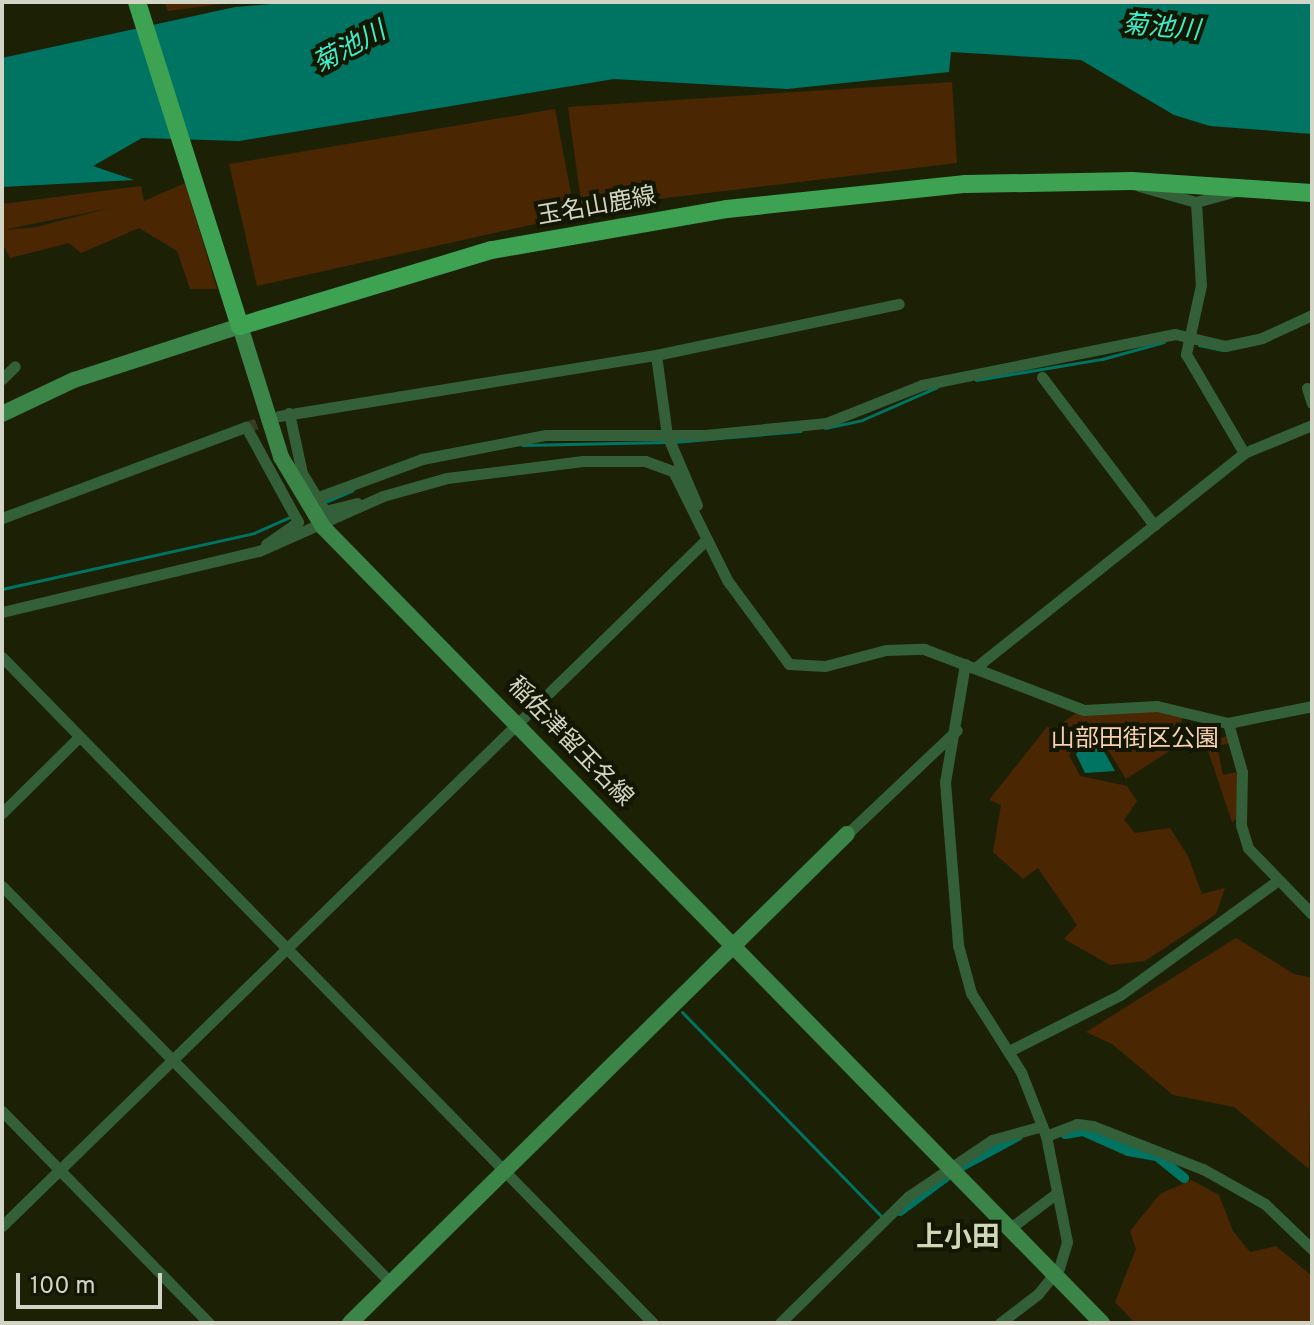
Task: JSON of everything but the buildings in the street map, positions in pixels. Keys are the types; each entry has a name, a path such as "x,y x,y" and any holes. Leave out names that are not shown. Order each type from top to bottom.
{"main road":[{"path":"2,414 74,380 240,326 137,2"},
{"name":"玉名山鹿線","path":"240,326 492,250 727,209 966,184 1132,181 1312,193"},
{"name":"稲佐津留玉名線","path":"240,326 281,457 323,527 1102,1323"},
{"path":"350,1323 508,1171 847,834"}],"street":[{"path":"1132,181 1144,190 1196,202 1244,188"},
{"path":"1196,202 1201,285 1186,346 1193,371 1244,453"},
{"path":"899,304 656,355 284,414 302,473 325,511 487,471 583,461 645,461 673,471 704,542 747,611 789,664 825,666 913,649 970,666 1084,710 1157,706 1228,723 1312,706"},
{"path":"316,498 422,459 546,435 667,435 826,423 922,385 1188,333 1225,346 1262,338 1312,315"},
{"path":"656,355 667,435 697,507 694,517"},
{"path":"2,379 15,366"},
{"path":"1042,377 1154,525"},
{"path":"1307,388 1312,403"},
{"path":"1000,1323 1038,1294 1055,1274 1067,1242 1044,1131 1009,1051 971,993 958,945 945,782 970,666 1244,453 1312,425"},
{"path":"2,518 246,427 298,522 259,551"},
{"path":"2,612 259,551 323,527 383,496"},
{"path":"2,1226 515,722 704,542"},
{"path":"2,657 508,1171 653,1323"},
{"path":"1228,723 1242,772 1241,825 1248,848 1312,914"},
{"path":"847,834 957,730"},
{"path":"2,813 79,737"},
{"path":"1009,1051 1120,995 1278,880"},
{"path":"2,886 391,1283"},
{"path":"2,1111 209,1323"},
{"path":"780,1323 909,1196 949,1168 992,1140 1077,1124 1093,1126 1203,1169 1265,1204 1312,1249"},
{"path":"1009,1229 1057,1193"}],"green space":[{"path":"165,2 236,2 168,11"},
{"path":"952,82 957,163 582,208 568,107"},
{"path":"555,109 575,215 257,286 229,164"},
{"path":"185,183 217,289 190,289 177,251 139,228 81,253 69,243 10,258 2,243 2,204 141,186 144,201","holes":["110,208 36,227 8,230"]},
{"name":"山部田街区公園","path":"1159,710 1183,716 1180,728 1211,743 1228,735 1230,743 1217,746 1223,775 1237,772 1238,818 1232,822 1207,748 1190,743 1174,748 1126,779 1095,729 1059,725 1078,712"},
{"path":"1047,727 1085,732 1069,755 1080,776 1127,786 1137,801 1124,820 1135,833 1170,828 1188,856 1202,894 1225,888 1216,914 1145,961 1110,965 1064,939 1077,925 1038,868 1023,879 993,852 1001,805 989,800"},
{"path":"1236,938 1294,974 1312,978 1309,1169 1234,1107 1173,1095 1112,1044 1086,1032"},
{"path":"1191,1180 1219,1195 1233,1231 1250,1252 1276,1246 1312,1276 1312,1323 1135,1323 1115,1302 1136,1249 1130,1231 1160,1194"}],"water":[{"name":"菊池川","path":"294,2 1312,2 1312,134 1210,126 1174,115 1081,60 951,52 949,72 787,89 614,79 239,141 142,138 93,166 134,180 2,187 2,58 235,7"},
{"path":"1093,732 1115,771 1085,773 1076,754"}],"waterway":[{"path":"976,380 1102,359 1164,342"},
{"path":"1199,345 1222,350"},
{"path":"825,428 862,420 937,387"},
{"path":"674,442 801,431"},
{"path":"522,445 666,442"},
{"path":"325,502 353,490"},
{"path":"2,589 254,533 290,517"},
{"path":"682,1012 881,1216"},
{"path":"1065,1134 1083,1131 1128,1151 1157,1156 1184,1178"},
{"path":"960,1167 1018,1136"},
{"path":"900,1211 946,1177"}],"tunnel":[{"path":"246,427 276,417"}],"district":[{"name":"上小田","path":"958,1239"}]}
